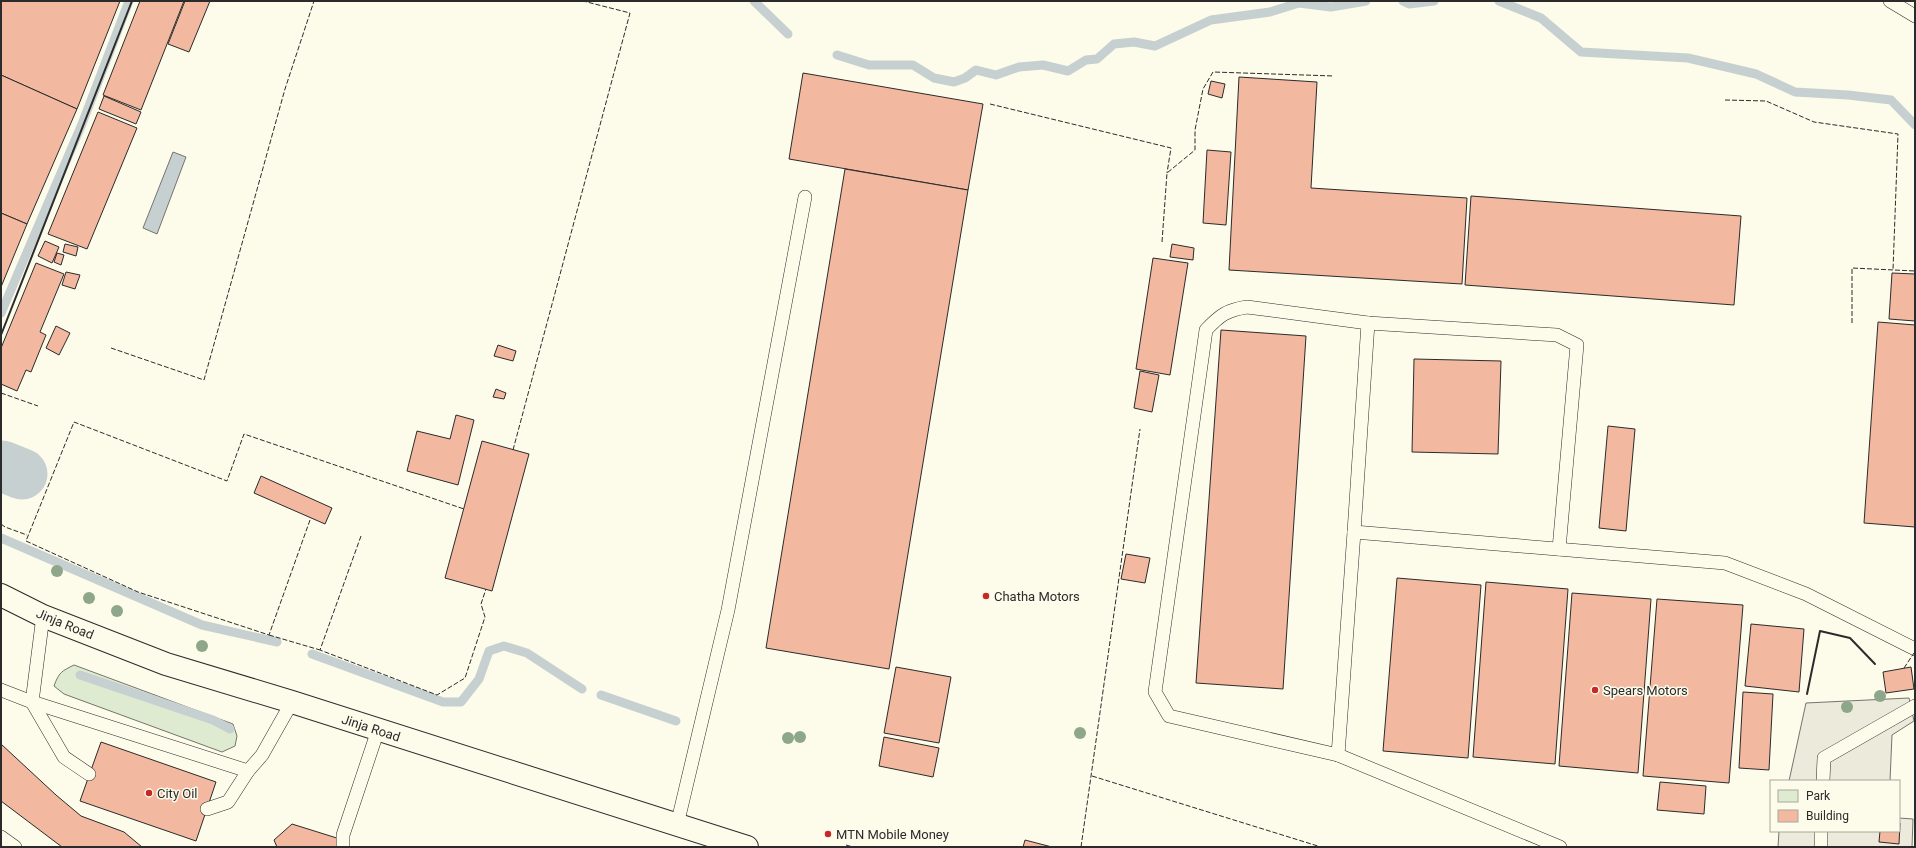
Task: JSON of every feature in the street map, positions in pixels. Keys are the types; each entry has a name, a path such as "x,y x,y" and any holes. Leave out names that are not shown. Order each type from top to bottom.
{"highway":[{"name":"Jinja Road","path":"1,595 43,616 166,664 292,702 747,847"}],"lane":[{"path":"1890,1 1915,16"},
{"path":"677,825 728,610 806,197"},
{"path":"1559,549 1577,345 1557,335 1368,323 1248,307 1232,309 1223,314 1206,330 1155,692 1170,716 1338,755 1560,847"},
{"path":"1338,755 1368,323"},
{"path":"1354,532 1725,563 1806,594 1915,649"},
{"path":"43,616 32,702 64,757 90,774"},
{"path":"1,690 32,702 248,771"},
{"path":"207,809 228,802 248,771 262,755 292,702"},
{"path":"1823,780 1824,758 1915,706"},
{"path":"343,847 343,835 378,730"},
{"path":"1820,847 1821,832"},
{"path":"1,837 15,847"}],"green space":[{"path":"74,665 233,724 237,736 235,746 222,752 64,694 54,686 61,672"}],"shaded area":[{"path":"173,152 186,157 157,234 143,228"},
{"path":"1909,698 1914,721 1892,735 1890,780 1789,780 1806,703"},
{"path":"1900,818 1913,819 1912,847 1778,847 1779,832 1900,832"}],"building":[{"path":"1,1 120,1 77,109 1,75"},
{"path":"140,1 184,1 141,110 103,95"},
{"path":"185,1 210,1 189,52 168,44"},
{"path":"803,73 983,104 968,190 789,159"},
{"path":"1,75 77,109 27,224 1,213"},
{"path":"1239,77 1317,82 1311,188 1467,198 1462,284 1229,270"},
{"path":"1211,81 1225,84 1222,98 1208,94"},
{"path":"104,96 141,112 136,124 99,109"},
{"path":"98,112 137,128 87,249 48,234"},
{"path":"1207,150 1231,152 1226,225 1203,223"},
{"path":"845,169 968,190 889,669 766,648"},
{"path":"1471,196 1741,216 1734,305 1465,285"},
{"path":"1,213 27,224 1,287"},
{"path":"45,241 59,247 52,263 38,256"},
{"path":"65,244 78,247 76,256 63,252"},
{"path":"1172,244 1194,248 1193,260 1170,257"},
{"path":"57,253 64,255 61,265 54,262"},
{"path":"1153,258 1188,263 1170,375 1136,369"},
{"path":"36,263 64,274 40,332 46,335 31,372 26,370 17,391 1,384 1,348"},
{"path":"66,272 80,275 75,289 62,285"},
{"path":"1892,273 1915,274 1915,321 1889,319"},
{"path":"1878,322 1915,325 1915,527 1864,523"},
{"path":"56,326 70,333 59,355 46,348"},
{"path":"1221,330 1306,336 1283,689 1196,683"},
{"path":"498,345 516,351 513,361 494,356"},
{"path":"1414,359 1501,361 1498,454 1412,452"},
{"path":"1140,371 1159,375 1152,412 1134,408"},
{"path":"496,389 506,393 504,399 493,397"},
{"path":"456,415 474,420 458,485 407,471 417,431 450,439"},
{"path":"1608,426 1635,429 1626,531 1599,528"},
{"path":"482,441 529,454 492,591 445,578"},
{"path":"261,476 332,508 325,524 254,493"},
{"path":"1126,554 1150,558 1145,583 1121,579"},
{"path":"1397,578 1481,585 1468,758 1383,751"},
{"path":"1486,582 1568,589 1555,764 1473,757"},
{"path":"1572,593 1651,599 1638,773 1559,766"},
{"path":"1657,599 1743,605 1729,783 1643,776"},
{"path":"1751,624 1804,629 1799,692 1745,686"},
{"path":"896,667 951,677 939,743 884,733"},
{"path":"1911,667 1914,689 1886,693 1883,672"},
{"path":"1743,692 1773,694 1769,770 1739,768"},
{"path":"884,737 939,748 933,777 879,766"},
{"path":"101,742 216,782 196,841 80,801"},
{"path":"1,744 81,816 124,832 142,847 62,847 1,801"},
{"path":"1660,782 1706,786 1704,814 1657,810"},
{"path":"292,824 340,839 338,847 277,847 274,840"},
{"path":"1880,832 1900,832 1899,844 1879,842"},
{"path":"1025,840 1052,847 1023,847"}],"waterway":[{"path":"1,313 82,124 129,1"},
{"path":"754,1 788,34"},
{"path":"837,55 869,65 913,65 934,78 954,82 965,78 976,70 996,75 1019,67 1043,65 1068,71 1086,60 1097,59 1114,44 1134,42 1155,46 1211,20 1270,12 1299,3 1331,7 1366,1"},
{"path":"1403,1 1409,4 1434,1"},
{"path":"1499,1 1541,18 1581,52 1688,58 1756,74 1795,92 1848,95 1891,100 1915,125"},
{"path":"2,466 22,474"},
{"path":"1,538 202,625 277,642"},
{"path":"312,654 443,702 461,702 479,679 489,651 504,646 527,653 582,689"},
{"path":"80,675 213,720 230,729"},
{"path":"601,695 676,721"}],"fence":[{"path":"111,348 204,380 285,89 314,1"},
{"path":"513,450 630,13 583,1"},
{"path":"1162,242 1167,173 1195,150 1195,130 1203,89 1213,72 1334,76"},
{"path":"1725,100 1766,101 1814,122 1898,134 1893,270"},
{"path":"990,104 1171,148 1167,173"},
{"path":"1852,323 1852,268 1915,271"},
{"path":"1,393 38,406"},
{"path":"310,520 269,635 138,592 26,541 74,422 227,481 244,434 464,509"},
{"path":"1081,847 1140,429"},
{"path":"1,524 5,527 27,535"},
{"path":"361,536 320,650 437,695 465,678 485,617 481,604 486,589"},
{"path":"269,635 320,650"},
{"path":"1904,668 1914,653"},
{"path":"1092,776 1321,847"},
{"path":"846,845 853,847"}],"wall":[{"path":"1,335 132,1"},
{"path":"1807,694 1820,631 1850,638 1875,664"}],"place":[{"name":"Chatha Motors","path":"986,596"},
{"name":"Spears Motors","path":"1595,690"},
{"name":"City Oil","path":"149,793"},
{"name":"MTN Mobile Money","path":"828,834"}]}
